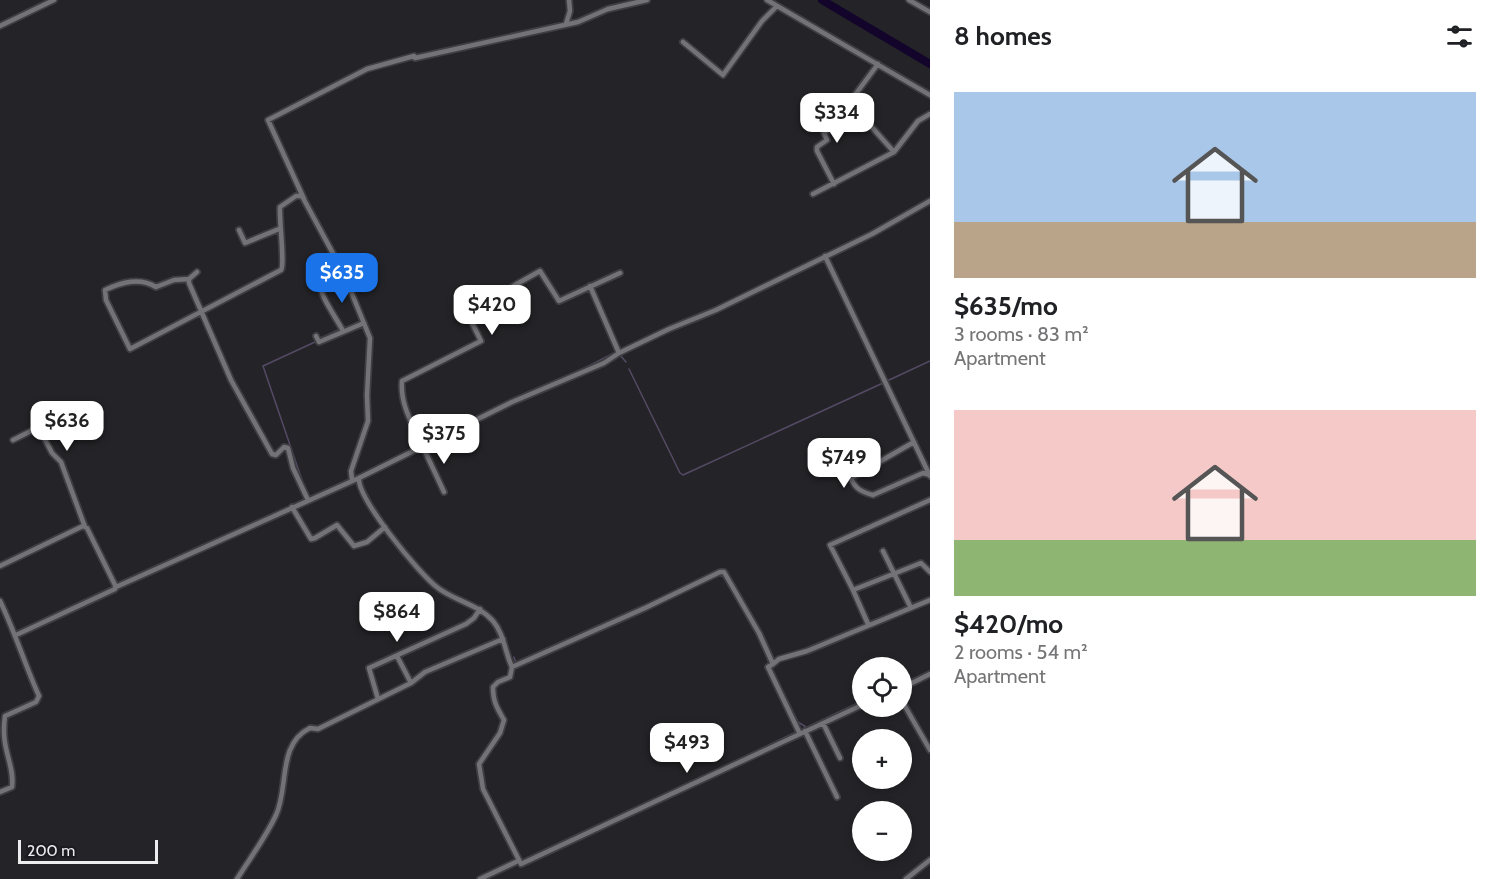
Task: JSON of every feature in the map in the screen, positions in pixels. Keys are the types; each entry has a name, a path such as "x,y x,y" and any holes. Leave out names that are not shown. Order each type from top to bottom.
{"street":[{"path":"0,26 54,0"},
{"path":"566,24 570,12 568,0"},
{"path":"352,480 351,471 368,421 370,338 343,272 304,200 268,120 367,69 414,56 415,58 502,40 592,17 608,9 646,0"},
{"path":"767,0 930,95"},
{"path":"909,0 930,12"},
{"path":"921,0 922,8"},
{"path":"683,42 723,75 762,21 777,6"},
{"path":"834,184 817,147 827,140 824,133 842,120 839,111 878,64"},
{"path":"846,105 861,115 894,152"},
{"path":"813,194 894,152 918,122 930,114"},
{"path":"197,272 189,279 174,280 156,287 144,281 132,281 105,290 104,294 130,349 201,311 223,303 284,268 279,229 282,204 296,196 302,196 304,200"},
{"path":"16,635 115,589 115,586 359,478 512,402 604,363 620,353 716,310 872,234 930,201"},
{"path":"239,230 245,243 279,229"},
{"path":"825,256 930,475"},
{"path":"444,492 403,402 400,394 402,381 481,340 471,321 472,315 514,285 540,271 557,301 620,273"},
{"path":"189,279 201,311 244,404 272,454 276,455 284,447 288,448 292,468 308,500"},
{"path":"320,283 322,296 332,307 343,331"},
{"path":"590,286 620,353"},
{"path":"316,336 319,342 364,323"},
{"path":"13,440 35,429 40,430 52,453 61,462 85,527 115,586"},
{"path":"914,442 851,478 852,481 860,491 873,495 923,473 930,475"},
{"path":"359,478 358,486 418,569 439,589 480,609 494,621 503,639 512,667 510,677 493,687 493,700 504,720 503,728 479,764 483,789 520,863"},
{"path":"868,624 830,546 930,500"},
{"path":"292,507 311,539 337,525 354,546 367,542 386,527"},
{"path":"0,566 85,527"},
{"path":"883,550 911,608"},
{"path":"853,590 921,563 930,572"},
{"path":"512,667 720,572 724,572 773,664"},
{"path":"837,797 768,668 779,659 807,651 930,600"},
{"path":"0,601 16,635 19,651 39,696 36,702 5,716 1,725 0,741 12,787 0,792"},
{"path":"378,699 368,670 466,624 480,609"},
{"path":"237,879 277,814 288,754 303,732 310,728 318,729 411,683 425,672 503,639"},
{"path":"397,656 411,683"},
{"path":"912,683 930,674"},
{"path":"480,879 520,863 852,710"},
{"path":"911,717 930,750"},
{"path":"823,723 840,758"},
{"path":"906,879 930,860"}],"waterway":[{"path":"822,0 930,64"},
{"path":"321,338 338,330"},
{"path":"303,483 263,366 315,342"},
{"path":"573,374 612,354"},
{"path":"620,355 626,362"},
{"path":"887,381 930,361"},
{"path":"629,369 683,475 883,383"},
{"path":"719,575 724,577 759,638"},
{"path":"762,645 769,663"},
{"path":"514,657 516,663"},
{"path":"771,667 798,722 806,727"},
{"path":"912,679 930,671"},
{"path":"801,730 852,706"},
{"path":"652,801 796,732"},
{"path":"497,874 520,863"}]}
